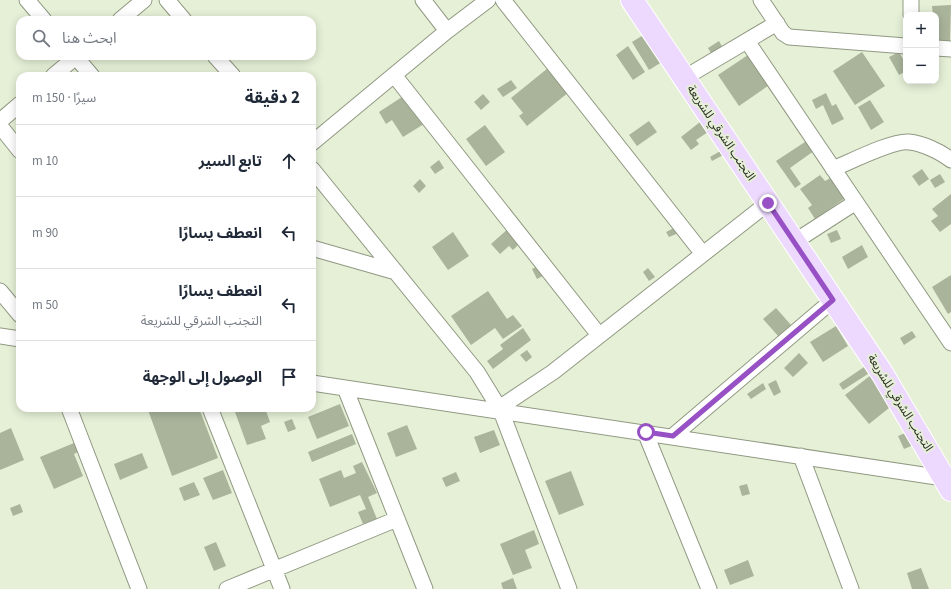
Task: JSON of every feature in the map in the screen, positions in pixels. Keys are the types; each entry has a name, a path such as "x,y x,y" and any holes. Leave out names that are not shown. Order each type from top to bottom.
{"main road":[{"name":"التجنب الشرقي للشريعة","path":"632,0 882,373 950,483"}],"street":[{"path":"27,0 41,16"},
{"path":"125,16 144,0"},
{"path":"167,0 181,16"},
{"path":"423,0 448,31"},
{"path":"316,140 488,0"},
{"path":"503,0 703,254"},
{"path":"761,0 783,33 789,37 903,46"},
{"path":"911,0 911,12"},
{"path":"684,78 777,23"},
{"path":"747,41 951,343"},
{"path":"939,48 951,49"},
{"path":"58,72 71,60"},
{"path":"79,60 89,72"},
{"path":"219,60 229,72"},
{"path":"394,75 599,335"},
{"path":"0,121 16,107"},
{"path":"0,126 16,146"},
{"path":"833,169 896,144 908,142 938,152 951,160"},
{"path":"316,174 477,372 500,409 569,589"},
{"path":"794,242 856,202"},
{"path":"500,409 553,372 768,203"},
{"path":"316,249 396,272"},
{"path":"0,291 16,310"},
{"path":"673,436 833,300"},
{"path":"0,336 16,338"},
{"path":"316,384 500,409 801,456 950,483"},
{"path":"345,388 425,589"},
{"path":"71,412 139,589"},
{"path":"212,412 282,589"},
{"path":"646,432 709,589"},
{"path":"801,456 851,589"},
{"path":"227,589 397,519"}],"building":[{"path":"951,5 950,42 939,43 939,12 933,12 932,6"},
{"path":"645,34 662,62 649,70 632,42"},
{"path":"719,41 724,50 713,57 708,48"},
{"path":"628,46 645,72 633,80 616,55"},
{"path":"754,51 775,81 739,106 718,75"},
{"path":"862,52 885,86 855,105 833,71"},
{"path":"899,52 903,59 903,73 899,75 889,57"},
{"path":"548,68 569,92 527,126 519,116 523,113 511,98"},
{"path":"511,80 517,88 503,97 497,89"},
{"path":"826,93 832,106 836,104 844,119 832,125 823,105 816,109 812,100"},
{"path":"483,94 490,102 481,110 474,102"},
{"path":"405,95 424,124 403,137 392,120 386,124 379,112"},
{"path":"870,100 884,122 871,130 858,107"},
{"path":"649,121 657,132 637,146 629,135"},
{"path":"700,122 708,132 696,140 699,144 691,150 681,137"},
{"path":"485,125 505,152 486,166 466,139"},
{"path":"811,138 818,148 790,168 801,184 795,188 776,161"},
{"path":"722,150 725,154 712,161 710,157"},
{"path":"439,160 444,168 435,174 430,167"},
{"path":"922,169 929,179 919,186 912,176"},
{"path":"940,174 945,182 935,188 930,180"},
{"path":"820,175 825,181 834,176 848,196 815,219 808,208 812,205 800,189"},
{"path":"420,179 426,186 419,193 413,186"},
{"path":"951,194 951,224 940,232 931,221 938,216 932,209"},
{"path":"678,226 681,232 669,237 666,232"},
{"path":"510,227 523,240 513,250 509,246 500,254 491,244"},
{"path":"837,230 841,239 831,243 827,234"},
{"path":"453,232 469,256 448,270 432,247"},
{"path":"862,245 868,257 848,269 842,257"},
{"path":"543,263 548,273 537,279 532,269"},
{"path":"648,268 655,277 649,281 643,272"},
{"path":"951,275 951,312 948,314 932,287"},
{"path":"488,291 507,319 513,315 522,326 503,339 495,328 471,345 451,316"},
{"path":"776,308 791,325 779,337 763,319"},
{"path":"836,326 848,346 823,362 810,342"},
{"path":"523,328 531,340 493,369 487,361 503,349 500,345"},
{"path":"912,331 916,337 904,345 900,338"},
{"path":"527,350 532,357 526,362 520,355"},
{"path":"799,353 808,363 793,377 784,368"},
{"path":"867,365 871,372 843,390 839,384"},
{"path":"871,375 894,404 869,424 845,395"},
{"path":"776,380 781,392 774,396 768,384"},
{"path":"763,383 766,389 751,399 747,394"},
{"path":"340,404 349,426 317,439 308,417"},
{"path":"149,412 201,412 218,458 172,476"},
{"path":"235,412 266,412 270,422 261,426 266,439 247,445"},
{"path":"292,419 296,429 288,432 284,422"},
{"path":"407,425 417,449 396,457 387,433"},
{"path":"11,428 24,460 0,470 0,433"},
{"path":"494,430 500,445 480,453 474,437"},
{"path":"910,431 916,444 904,449 898,436"},
{"path":"352,434 356,444 312,462 308,452"},
{"path":"74,443 78,452 74,454 83,476 54,489 40,457"},
{"path":"142,453 148,468 120,480 114,464"},
{"path":"362,462 377,493 368,497 377,519 363,524 358,512 366,509 360,495 330,507 319,479 341,470 344,478 356,473 353,466"},
{"path":"223,470 232,493 213,500 203,478"},
{"path":"571,471 584,505 559,515 545,481"},
{"path":"456,472 460,481 446,487 442,478"},
{"path":"194,482 200,495 184,501 179,488"},
{"path":"747,484 750,494 742,496 739,486"},
{"path":"20,504 23,512 13,516 10,508"},
{"path":"534,530 539,544 525,550 532,568 513,575 500,544"},
{"path":"216,542 226,566 214,571 204,547"},
{"path":"748,560 754,576 730,585 724,570"},
{"path":"921,568 929,589 912,589 907,573"},
{"path":"513,578 517,589 503,589 501,583"}],"route":[{"path":"646,432 673,436 833,300 768,203"}]}
